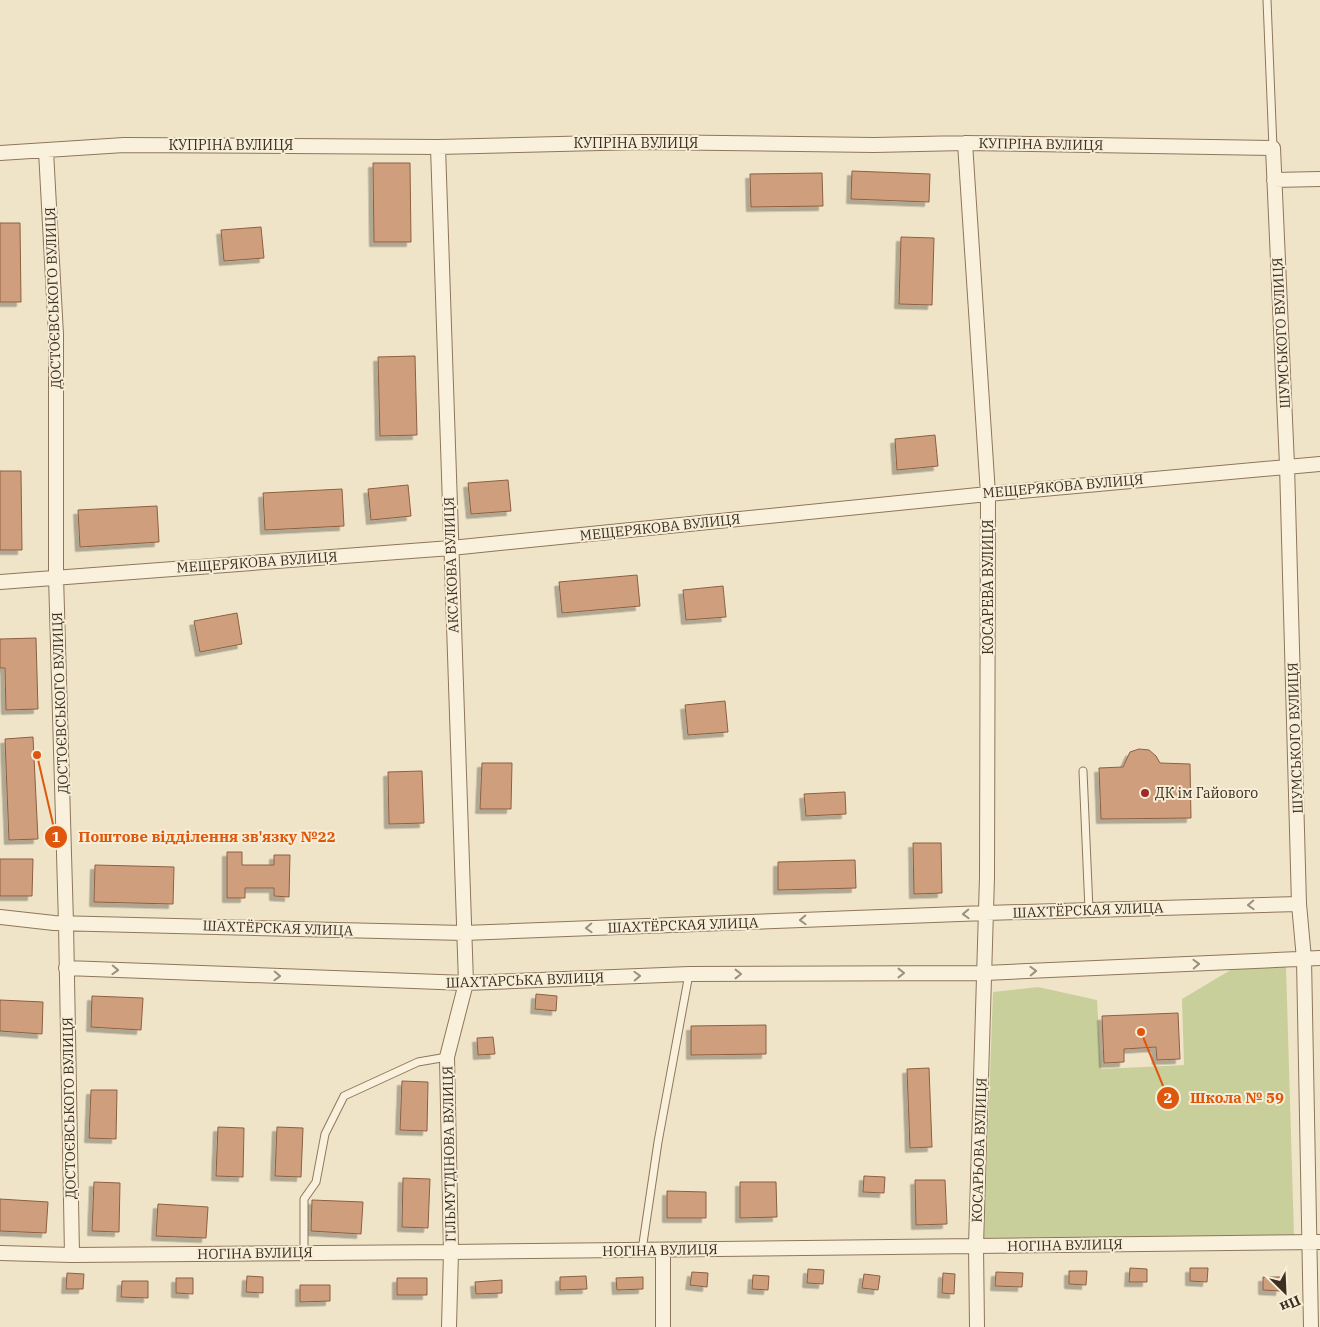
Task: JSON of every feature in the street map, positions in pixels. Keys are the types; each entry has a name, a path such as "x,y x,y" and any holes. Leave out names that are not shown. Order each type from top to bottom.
{"street":[{"name":"КУПРІНА ВУЛИЦЯ","path":"0,154 124,145 438,147 641,142 874,145 965,143 1273,148"},
{"name":"КОСАРЕВА ВУЛИЦЯ","path":"965,143 988,494 985,973"},
{"name":"АКСАКОВА ВУЛИЦЯ","path":"438,147 466,983"},
{"name":"ШУМСЬКОГО ВУЛИЦЯ","path":"1273,148 1287,465 1300,904 1304,959 1314,1242 1311,1327"},
{"name":"ДОСТОЄВСЬКОГО ВУЛИЦЯ","path":"46,151 56,335 56,576 66,923 72,1255"},
{"path":"1274,180 1320,179"},
{"name":"МЕЩЕРЯКОВА ВУЛИЦЯ","path":"0,582 56,576 451,548 1287,465 1320,464"},
{"name":"ШАХТЁРСКАЯ УЛИЦА","path":"0,917 54,923 464,933 986,913 1300,904"},
{"name":"ШАХТАРСЬКА ВУЛИЦЯ","path":"66,968 466,983 689,974 985,973 1320,958"},
{"name":"КОСАРЬОВА ВУЛИЦЯ","path":"977,1327 976,1246 985,973"},
{"name":"ГІЛЬМУТДІНОВА ВУЛИЦЯ","path":"450,1327 451,1252 447,1057 466,983"},
{"name":"НОГІНА ВУЛИЦЯ","path":"0,1253 72,1255 451,1252 1314,1242"},
{"path":"663,1250 663,1327"}],"lane":[{"path":"1267,0 1273,148"},
{"path":"1083,771 1089,910"},
{"path":"642,1250 658,1142 689,974"},
{"path":"304,1252 304,1199 316,1182 325,1134 344,1096 418,1062 447,1057"}],"green space":[{"path":"1239,965 1286,966 1294,1236 984,1238 993,992 1038,987 1097,1000 1101,1069 1184,1065 1182,999"}],"building":[{"path":"373,163 410,163 411,242 374,242"},
{"path":"852,171 930,174 929,202 851,199"},
{"path":"822,173 823,206 751,207 750,174"},
{"path":"0,223 20,223 21,302 0,302"},
{"path":"261,227 264,258 224,261 221,230"},
{"path":"901,237 934,238 932,305 899,304"},
{"path":"415,356 417,435 380,436 378,357"},
{"path":"935,435 938,466 897,470 895,439"},
{"path":"0,471 21,471 22,550 0,550"},
{"path":"508,480 511,511 471,514 468,483"},
{"path":"408,485 411,516 371,520 368,489"},
{"path":"342,489 344,526 265,530 263,493"},
{"path":"157,506 159,542 80,547 78,510"},
{"path":"637,575 640,606 562,613 559,582"},
{"path":"723,586 726,617 686,620 683,590"},
{"path":"237,613 242,644 200,652 194,621"},
{"path":"36,638 38,709 6,710 5,668 0,668 0,639"},
{"path":"725,701 728,732 688,735 685,705"},
{"path":"33,737 38,839 9,840 5,739"},
{"name":"ДК ім Гайового","path":"1139,749 1149,750 1160,763 1190,764 1191,818 1101,819 1099,768 1123,767 1130,752"},
{"path":"482,763 512,763 511,809 480,809"},
{"path":"422,771 424,823 389,824 388,772"},
{"path":"845,792 846,814 806,816 804,794"},
{"path":"913,843 941,843 942,893 914,894"},
{"path":"227,852 242,852 242,865 274,865 274,855 290,855 289,897 274,896 274,888 245,888 245,898 227,898"},
{"path":"0,859 33,859 32,896 0,896"},
{"path":"855,860 856,888 778,890 778,862"},
{"path":"95,865 174,867 173,904 94,902"},
{"path":"536,994 557,996 556,1011 535,1009"},
{"path":"92,996 143,998 141,1030 91,1027"},
{"path":"0,1000 43,1002 42,1034 0,1031"},
{"path":"1178,1013 1180,1059 1157,1060 1156,1047 1124,1049 1124,1062 1104,1063 1102,1016"},
{"path":"766,1025 766,1054 691,1055 691,1026"},
{"path":"493,1037 495,1054 478,1055 477,1038"},
{"path":"929,1068 932,1147 910,1148 907,1069"},
{"path":"402,1081 428,1082 427,1131 400,1130"},
{"path":"91,1090 117,1090 116,1139 89,1138"},
{"path":"218,1127 244,1128 243,1177 216,1176"},
{"path":"277,1127 303,1128 301,1177 275,1176"},
{"path":"864,1176 885,1177 884,1193 863,1192"},
{"path":"403,1178 430,1179 428,1228 402,1227"},
{"path":"915,1180 945,1180 947,1224 916,1225"},
{"path":"94,1182 120,1183 119,1232 92,1231"},
{"path":"740,1182 776,1182 777,1217 740,1218"},
{"path":"667,1191 706,1192 706,1218 667,1218"},
{"path":"0,1199 48,1202 46,1233 0,1231"},
{"path":"312,1200 363,1202 361,1234 311,1231"},
{"path":"158,1204 208,1207 206,1238 156,1236"},
{"path":"1130,1268 1147,1269 1147,1282 1129,1282"},
{"path":"1190,1268 1208,1268 1207,1282 1190,1281"},
{"path":"808,1269 824,1270 823,1284 807,1283"},
{"path":"1069,1271 1087,1271 1086,1285 1069,1284"},
{"path":"692,1272 708,1273 707,1287 690,1285"},
{"path":"996,1272 1023,1273 1022,1287 995,1286"},
{"path":"67,1273 84,1274 83,1289 66,1289"},
{"path":"943,1273 955,1274 954,1294 942,1293"},
{"path":"864,1274 880,1276 878,1290 862,1288"},
{"path":"753,1275 769,1276 768,1290 752,1289"},
{"path":"247,1276 263,1277 263,1293 246,1292"},
{"path":"586,1276 587,1289 560,1290 560,1277"},
{"path":"643,1277 643,1289 617,1290 616,1278"},
{"path":"1263,1277 1281,1277 1280,1291 1263,1290"},
{"path":"176,1278 193,1278 193,1294 176,1293"},
{"path":"397,1278 427,1278 427,1295 397,1295"},
{"path":"502,1280 502,1293 476,1294 475,1282"},
{"path":"122,1281 148,1281 148,1298 121,1297"},
{"path":"300,1285 330,1285 330,1301 300,1302"}],"place":[{"name":"Поштове відділення зв'язку №22","path":"37,755"},
{"name":"ДК ім Гайового","path":"1145,793"},
{"name":"Школа № 59","path":"1141,1032"}]}
